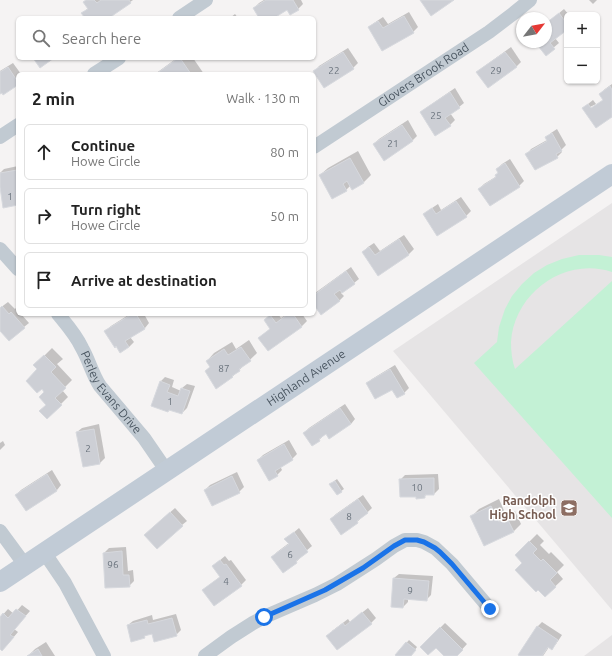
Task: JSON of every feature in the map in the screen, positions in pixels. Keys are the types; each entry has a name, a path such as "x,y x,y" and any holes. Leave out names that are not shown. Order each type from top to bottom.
{"street":[{"path":"182,16 206,0"},
{"name":"Glovers Brook Road","path":"316,146 488,32 530,0"},
{"path":"97,72 115,60"},
{"path":"0,137 16,126"},
{"name":"Highland Avenue","path":"0,582 612,174"},
{"path":"0,249 16,267"},
{"name":"Perley Evans Drive","path":"63,316 78,338 95,379 138,431 166,470"},
{"path":"0,531 25,565"},
{"path":"205,656 231,637 254,623 337,584 405,540 417,540 435,548 452,564 490,609"},
{"path":"44,552 65,583 104,656"}],"shaded area":[{"name":"Randolph High School","path":"612,203 612,610 393,351"},
{"path":"612,635 612,656 584,656"}],"green space":[{"path":"579,255 599,255 612,257 612,272 594,268 577,269 560,274 545,283 532,294 521,308 514,324 511,342 512,356 515,369 612,281 612,518 474,363 497,342 499,327 505,309 512,296 522,284 534,273 547,265 562,259"}],"building":[{"path":"86,0 94,0 97,3 101,0 129,0 131,3 112,16 83,16 81,13 88,9 83,2"},
{"path":"266,0 293,0 299,10 290,15 287,10 277,16 258,16 253,8"},
{"path":"420,0 454,0 431,16"},
{"path":"559,13 564,20 564,32 552,41 552,18"},
{"path":"404,16 414,33 382,51 368,27 378,21 383,28"},
{"path":"552,45 555,49 546,56 540,48 552,48"},
{"path":"343,52 354,69 324,88 316,76 316,72 313,71"},
{"path":"505,52 517,67 488,88 476,72"},
{"path":"34,60 51,60 40,68"},
{"path":"175,60 181,60 190,72 159,72"},
{"path":"8,67 16,79 16,86 3,95 2,93 0,94 0,72"},
{"path":"610,86 612,90 612,117 596,128 582,108 588,104 591,108 603,100 599,94"},
{"path":"450,92 460,108 445,118 451,126 435,136 420,112"},
{"path":"402,125 413,141 384,161 373,144"},
{"path":"552,133 562,151 556,154 558,158 535,170 525,154 547,141 545,137"},
{"path":"350,158 364,183 352,190 347,181 343,184 347,191 332,199 319,175"},
{"path":"505,163 520,187 490,206 478,189 496,177 495,175 498,173 496,169"},
{"path":"16,170 16,205 3,208 0,173"},
{"path":"456,201 467,217 437,236 423,214 432,208 436,214"},
{"path":"399,239 409,255 378,276 362,252 369,247 375,255"},
{"path":"346,271 355,284 342,293 340,290 334,294 340,301 321,315 316,308 316,294"},
{"path":"2,306 9,314 11,312 25,328 9,341 0,331 0,308"},
{"path":"129,316 137,316 145,329 125,341 129,347 120,353 104,331"},
{"path":"271,316 276,323 285,316 294,316 302,327 268,351 258,338 270,329 264,320"},
{"path":"241,347 251,361 239,369 240,371 232,376 233,377 216,389 205,371 210,367 206,361 224,349 228,355"},
{"path":"44,355 56,367 51,372 66,388 55,398 62,405 47,419 39,411 46,405 39,397 44,392 42,389 37,393 26,381 37,369 33,365"},
{"path":"390,369 405,394 397,398 392,390 375,399 366,383"},
{"path":"160,381 170,385 167,392 178,396 181,388 190,391 182,414 169,410 168,412 151,406"},
{"path":"340,408 351,424 329,439 326,434 319,439 320,441 312,446 303,433"},
{"path":"94,429 100,464 83,467 76,432"},
{"path":"284,444 293,460 275,471 278,476 269,481 257,460"},
{"path":"47,474 57,491 26,511 15,495"},
{"path":"232,476 240,493 212,506 204,490"},
{"path":"434,478 434,495 425,495 425,498 416,499 416,497 400,497 399,479"},
{"path":"335,481 342,492 337,495 329,484"},
{"path":"358,499 368,513 357,521 358,523 341,535 330,519"},
{"path":"491,506 499,522 507,518 514,532 484,546 470,516"},
{"path":"170,512 183,526 157,549 144,535"},
{"path":"294,532 308,552 296,561 297,563 283,573 271,557 289,544 284,539"},
{"path":"529,541 537,549 533,553 541,561 543,559 557,573 550,580 556,587 545,597 538,590 536,592 515,570 522,563 515,555"},
{"path":"122,551 123,575 129,575 130,587 105,588 103,553"},
{"path":"220,560 224,565 226,564 242,586 214,606 202,590 220,577 212,566"},
{"path":"393,578 429,581 427,601 404,599 403,608 391,607"},
{"path":"16,609 26,616 10,635 14,637 2,651 0,649 0,617 3,613 8,618"},
{"path":"362,612 372,624 337,650 326,636 343,623 345,626"},
{"path":"172,618 177,636 154,642 152,634 144,636 145,638 131,642 127,625 147,620 148,624"},
{"path":"537,626 558,640 552,650 548,647 542,656 518,655"},
{"path":"440,627 463,650 457,656 444,656 436,648 428,655 420,647"},
{"path":"406,642 416,650 411,656 396,656 395,655"},
{"path":"38,649 42,656 27,656"}],"place":[{"name":"Randolph High School","path":"569,508"}],"route":[{"path":"264,617 337,584 405,540 417,540 424,542 440,552 490,609"}]}
